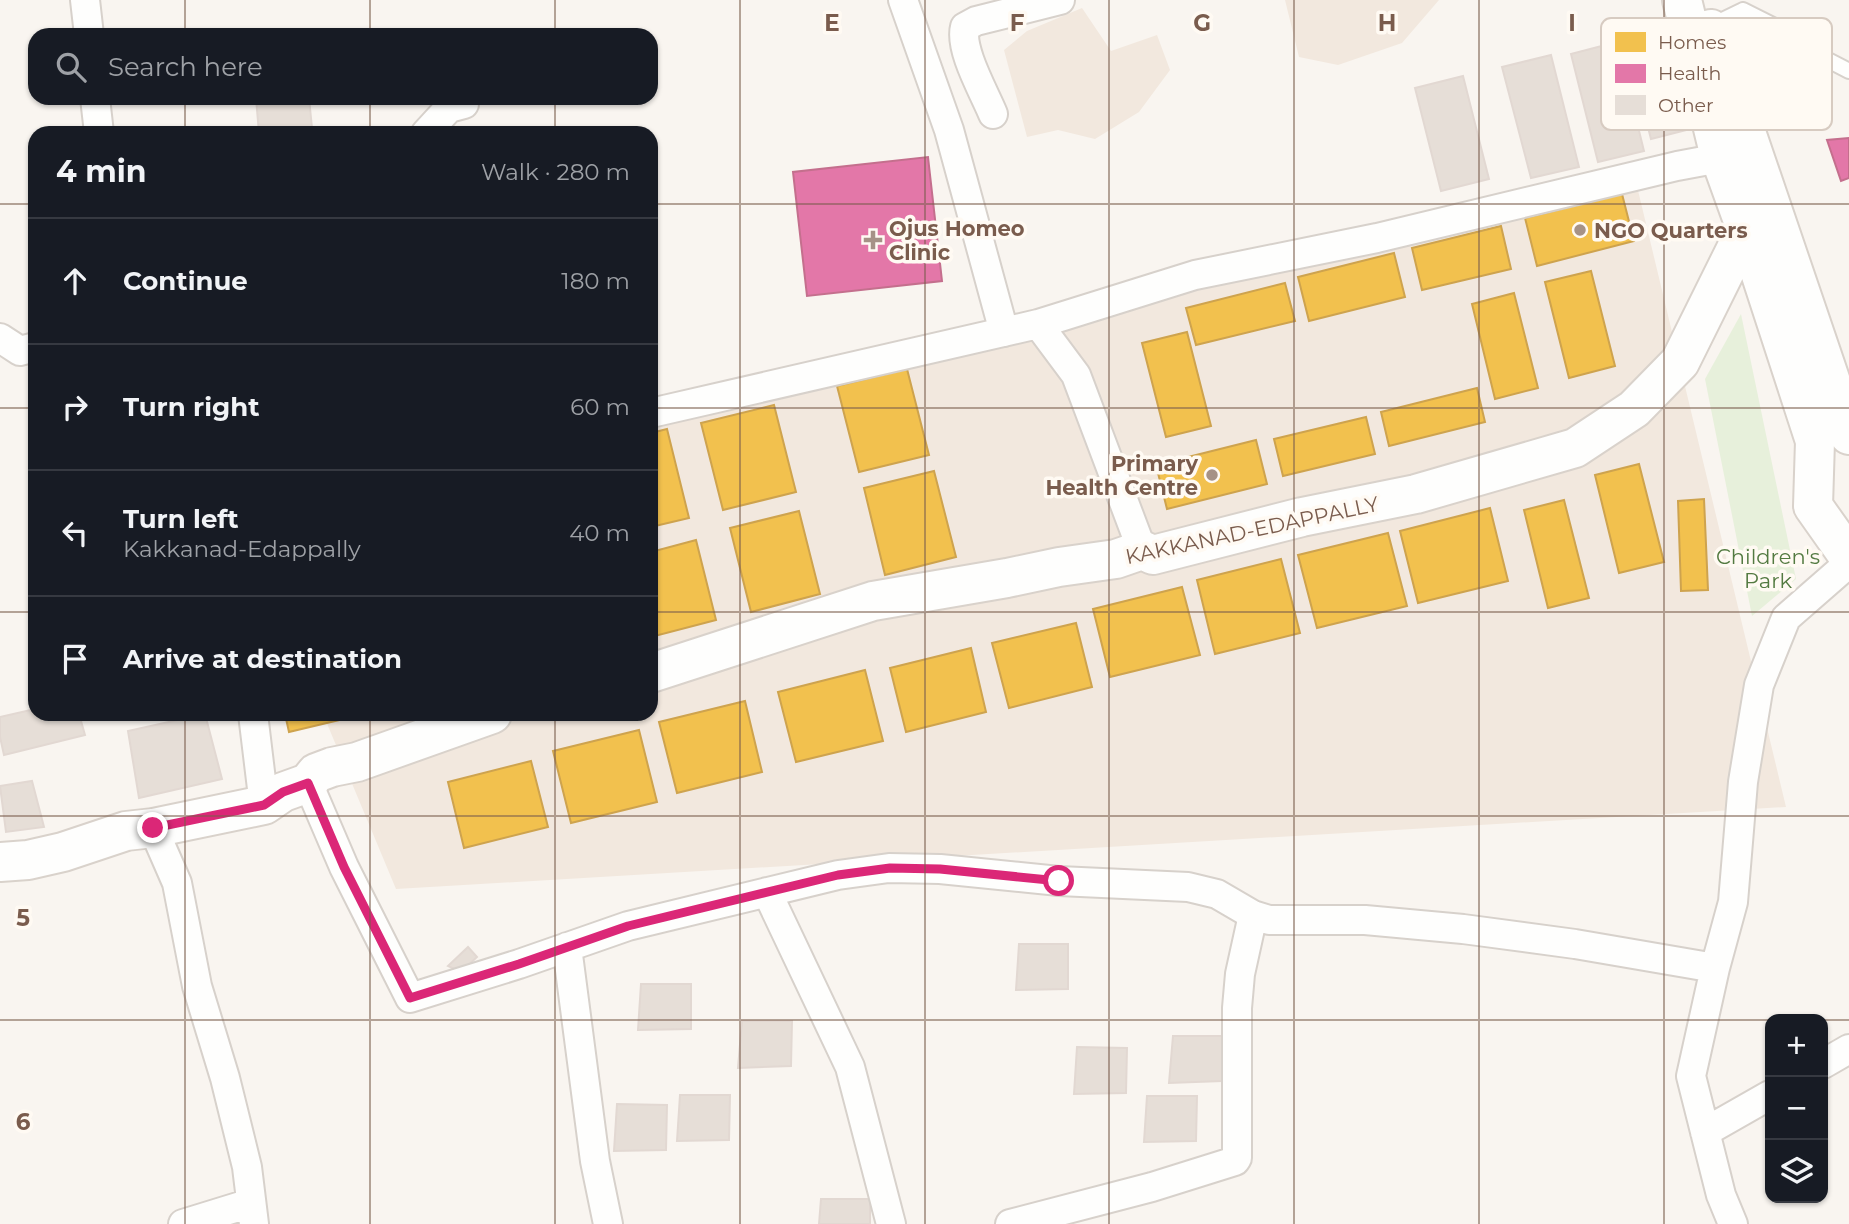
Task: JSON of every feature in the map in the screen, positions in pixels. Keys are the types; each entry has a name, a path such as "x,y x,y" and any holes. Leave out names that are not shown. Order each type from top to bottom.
{"street":[{"path":"85,0 88,28"},
{"path":"903,0 949,130 1004,332"},
{"path":"993,114 966,47 963,33 965,27 985,18 1060,0"},
{"path":"96,105 98,126"},
{"path":"432,126 449,108 460,105"},
{"path":"1732,130 1746,229 1815,441 1813,506 1849,556"},
{"path":"658,411 1038,324 1195,275 1455,220 1737,154"},
{"path":"1737,154 1849,435"},
{"name":"KAKKANAD-EDAPPALLY","path":"658,671 873,601 1115,559 1142,550 1153,555 1302,517 1416,494 1575,448 1634,409 1680,362 1746,229"},
{"path":"1038,324 1076,375 1142,550"},
{"path":"0,338 20,351 28,349"},
{"path":"1733,1224 1721,1195 1691,1076 1733,902 1743,782 1759,685 1786,618 1849,563"},
{"path":"254,721 264,805"},
{"path":"0,862 28,860 63,852 126,831 264,805 283,792 308,783 316,773 356,762 472,721"},
{"path":"308,783 344,867 410,998 628,926 838,875 890,868 940,869 1059,881 1188,887 1217,894 1253,915 1269,920 1365,920 1463,929 1575,944 1715,968"},
{"path":"153,828 177,883 197,986 225,1078 247,1167 252,1213 183,1224"},
{"path":"767,892 850,1067 891,1224"},
{"path":"1010,1224 1152,1187 1235,1161 1237,1008 1240,974 1253,915"},
{"path":"567,947 595,1161 608,1224"},
{"path":"1828,1061 1849,1049"},
{"path":"1705,1132 1765,1097"}],"lane":[{"path":"1710,12 1731,18"},
{"path":"1832,62 1849,71"}],"shaded area":[{"path":"1285,0 1439,0 1402,43 1338,65 1299,57"},
{"path":"1082,8 1111,51 1157,35 1170,70 1139,112 1095,139 1058,130 1027,137 1004,50 1027,31"},
{"name":"NGO Quarters","path":"1636,182 1786,807 396,889 326,721 658,721 658,422"}],"green space":[{"name":"Children's Park","path":"1741,314 1796,579 1752,616 1705,379"}],"building: Homes":[{"name":"NGO Quarters","path":"1622,194 1634,241 1537,266 1525,218"},
{"path":"1501,226 1511,269 1422,290 1412,248"},
{"path":"1394,253 1405,297 1309,321 1298,277"},
{"path":"1591,271 1615,366 1569,378 1545,282"},
{"path":"1285,283 1295,321 1196,345 1186,308"},
{"path":"1514,293 1538,388 1495,399 1472,304"},
{"path":"1187,332 1211,426 1166,437 1142,343"},
{"path":"907,369 929,455 859,472 837,386"},
{"path":"1477,388 1485,422 1389,446 1381,412"},
{"path":"774,405 796,492 723,510 701,423"},
{"path":"1366,417 1375,454 1283,476 1274,439"},
{"path":"667,429 689,518 658,525 658,431"},
{"name":"Primary Health Centre","path":"1256,440 1267,484 1167,509 1156,465"},
{"path":"1639,464 1664,562 1619,573 1595,475"},
{"path":"934,471 956,557 885,575 864,488"},
{"path":"1704,499 1708,590 1681,591 1678,501"},
{"path":"1564,500 1589,598 1548,608 1524,510"},
{"path":"1490,508 1508,581 1418,603 1400,531"},
{"path":"799,511 820,594 751,612 730,528"},
{"path":"1388,533 1407,606 1317,628 1298,555"},
{"path":"696,540 716,620 658,635 658,550"},
{"path":"1281,559 1300,633 1215,654 1197,580"},
{"path":"1182,587 1200,655 1110,677 1093,609"},
{"path":"1076,623 1092,687 1009,708 992,643"},
{"path":"971,648 986,712 906,732 890,668"},
{"path":"865,670 883,741 796,762 778,692"},
{"path":"745,701 762,772 677,793 659,722"},
{"path":"287,721 335,721 289,732"},
{"path":"639,730 657,802 571,823 553,751"},
{"path":"531,761 548,827 464,848 448,782"}],"building: Health":[{"path":"1849,138 1849,178 1841,181 1827,140"},
{"path":"928,157 942,281 807,296 793,172"}],"building: Other":[{"path":"1601,46 1601,130 1639,130 1644,151 1598,162 1571,54"},
{"path":"1551,55 1579,167 1531,178 1502,67"},
{"path":"1463,76 1489,179 1441,191 1415,88"},
{"path":"257,105 310,105 312,126 258,126"},
{"path":"1649,130 1686,130 1651,139"},
{"path":"28,711 28,721 81,721 85,735 4,755 0,717"},
{"path":"173,721 207,721 222,779 139,798 128,731"},
{"path":"32,781 44,827 6,832 0,786"},
{"path":"1019,944 1068,944 1068,989 1016,990"},
{"path":"468,947 477,957 461,972 448,966"},
{"path":"641,984 691,984 691,1029 638,1030"},
{"path":"742,1021 792,1021 791,1066 738,1068"},
{"path":"1173,1036 1222,1036 1222,1081 1169,1083"},
{"path":"1077,1047 1127,1048 1126,1093 1074,1094"},
{"path":"680,1095 730,1095 729,1140 677,1141"},
{"path":"1147,1096 1197,1096 1196,1141 1144,1142"},
{"path":"617,1104 667,1105 666,1150 614,1151"},
{"path":"821,1199 870,1199 870,1224 819,1224"}],"place":[{"name":"NGO Quarters","path":"1580,230"},
{"name":"Ojus Homeo Clinic","path":"873,240"},
{"name":"Primary Health Centre","path":"1212,475"}],"route":[{"path":"153,828 264,805 283,792 308,783 344,867 410,998 628,926 838,875 890,868 940,869 1059,881"}]}
